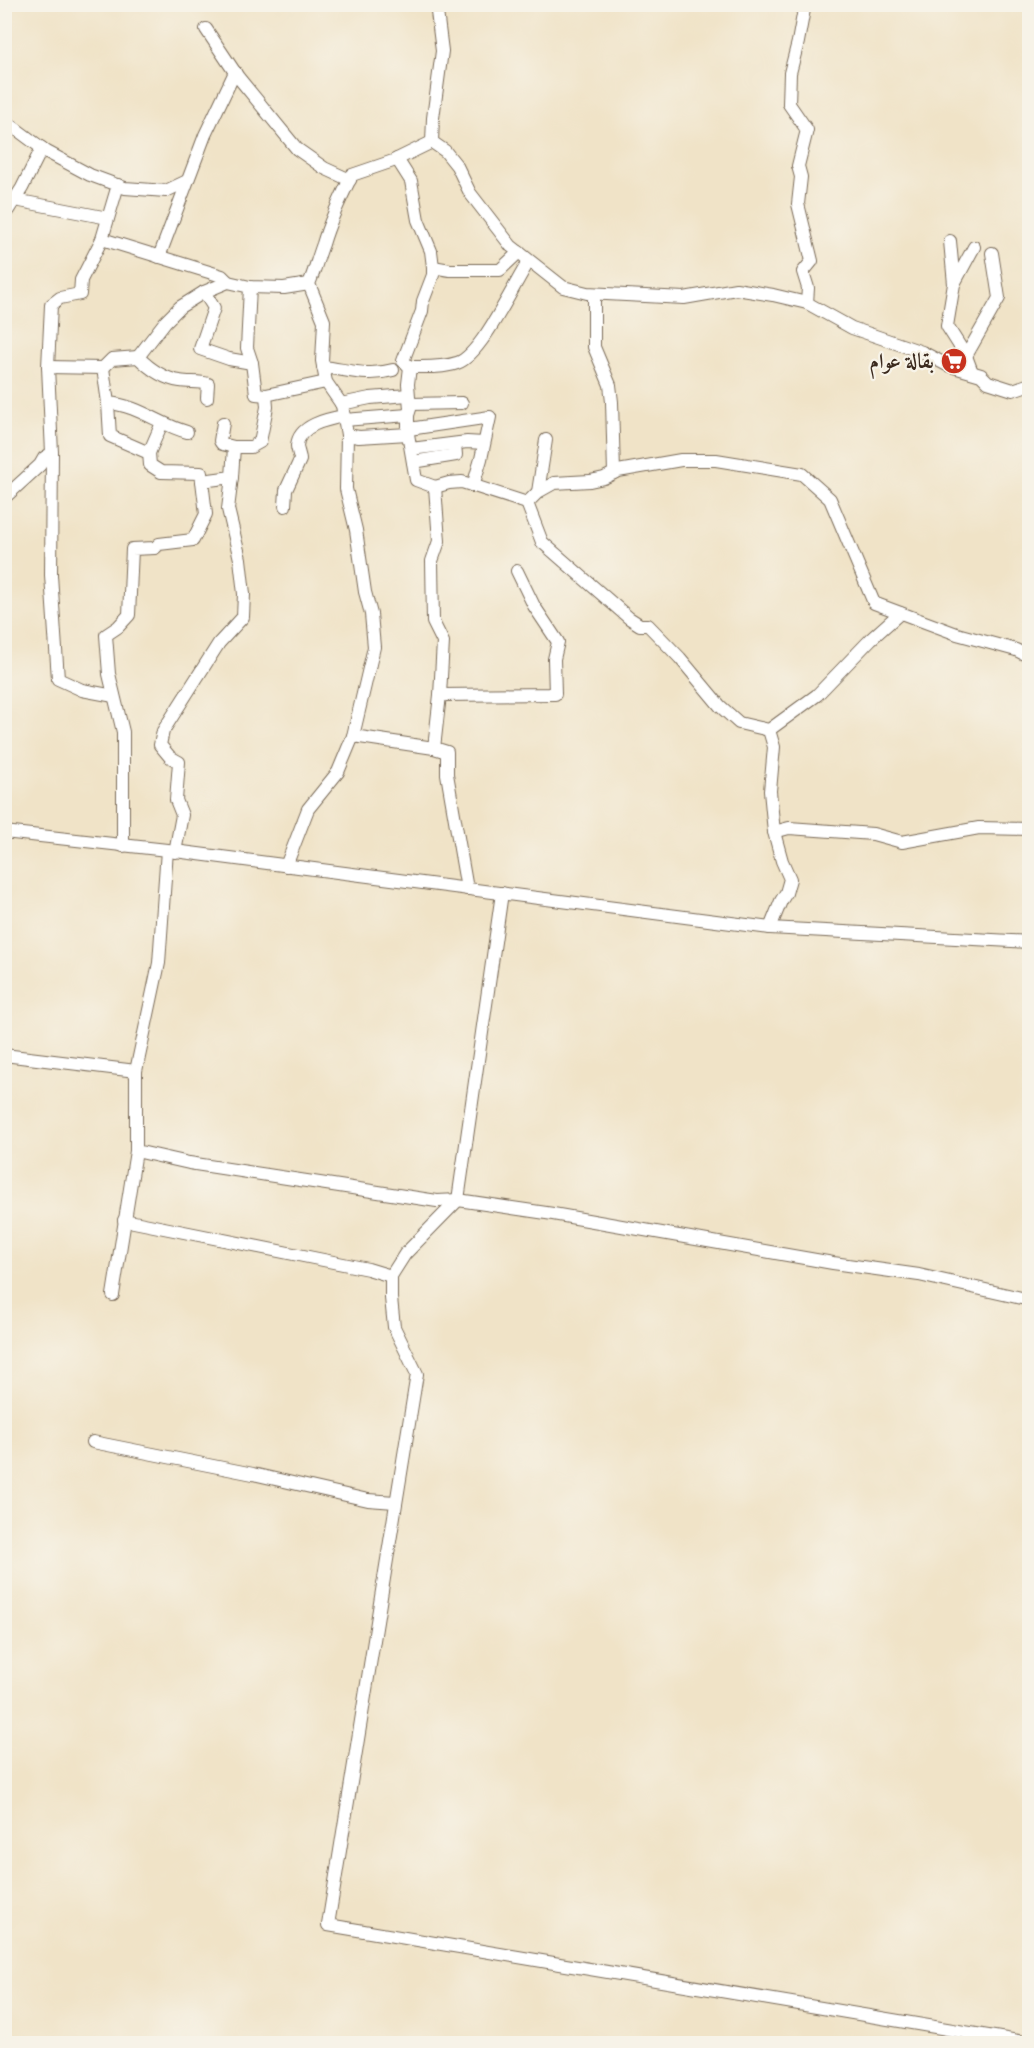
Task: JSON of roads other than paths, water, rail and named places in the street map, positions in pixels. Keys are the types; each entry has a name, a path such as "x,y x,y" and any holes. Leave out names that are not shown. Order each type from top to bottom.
{"street":[{"path":"432,142 442,51 436,4"},
{"path":"805,4 790,73 789,104 807,130 798,166 801,177 798,204 812,261 803,272 808,288 807,303"},
{"path":"206,29 235,72 297,149 324,168 350,180"},
{"path":"159,257 205,135 235,72"},
{"path":"4,120 42,148 90,175 126,188 166,190 187,181"},
{"path":"286,866 308,809 338,772 353,736 374,647 371,614 346,489 347,435 343,413 326,382 323,367 324,321 309,284 318,265 322,245 352,175 397,159 432,142"},
{"path":"432,142 446,151 457,166 470,193 490,221 529,261 563,286 594,294 684,298 736,290 773,295 807,303 852,328 922,352 947,365 981,375 988,382 1013,390 1029,384"},
{"path":"4,211 8,210 15,200 42,148"},
{"path":"397,159 411,181 418,220 431,251 434,267 422,311 403,361 410,367 437,367 459,363 476,349 529,261"},
{"path":"114,696 82,690 58,679 51,575 52,453 48,367 51,305 60,298 80,294 81,280 102,239 118,185"},
{"path":"15,200 108,218"},
{"path":"102,239 222,276 228,282 250,287 284,288 309,284"},
{"path":"950,241 954,284 947,326 966,356 972,372"},
{"path":"954,284 974,247"},
{"path":"434,267 450,270 500,270 519,252"},
{"path":"966,356 999,298 992,253"},
{"path":"138,357 146,344 180,307 204,292 228,282"},
{"path":"250,287 247,348 252,363 256,394 326,382"},
{"path":"204,292 214,308 200,349 229,359 252,363"},
{"path":"594,294 594,347 609,385 612,402 614,473"},
{"path":"48,367 103,368 112,359 138,357 160,374 178,381 208,384 207,398"},
{"path":"323,367 354,370 367,375 393,370"},
{"path":"410,367 408,432 416,480 435,487 462,482 526,503 542,542 629,618 639,625 648,625 680,658 720,706 739,723 769,730 817,695 871,639 900,613"},
{"path":"103,368 110,436 149,453"},
{"path":"223,423 220,441 222,444 251,447 260,442 267,407 266,394"},
{"path":"285,506 286,490 300,460 300,454 296,448 307,429 370,398 409,405"},
{"path":"343,413 409,405 462,403"},
{"path":"108,404 129,406 169,427 187,432"},
{"path":"347,435 359,437 408,432 490,417 473,486"},
{"path":"123,846 123,732 109,674 106,635 118,627 129,615 132,549 155,548 159,544 193,540 206,514 201,473 161,472 150,465 149,453 162,423"},
{"path":"538,492 546,440"},
{"path":"412,456 455,444 484,443"},
{"path":"113,1295 136,1151 136,1071 159,963 171,851 182,815 176,800 179,762 170,757 160,744 163,731 219,643 243,617 244,594 240,558 228,508 234,447"},
{"path":"4,498 40,465 44,458 52,453"},
{"path":"526,503 538,492 554,483 590,481 614,473 681,460 716,460 802,474 830,499 874,603 957,634 1016,650 1029,657"},
{"path":"202,482 232,477"},
{"path":"434,748 440,695 442,642 434,622 431,577 432,561 439,541 435,487"},
{"path":"440,695 555,694 554,658 558,642 534,606 517,571"},
{"path":"769,730 774,747 770,791 774,832 790,879 770,928"},
{"path":"353,736 447,752 447,774 467,889"},
{"path":"774,832 789,828 873,834 902,842 979,828 1029,829"},
{"path":"4,832 171,851 770,928 1029,942"},
{"path":"502,894 458,1200 405,1254 391,1276 394,1327 417,1374 328,1925 1029,2043"},
{"path":"4,1055 136,1071"},
{"path":"136,1151 266,1176 437,1201 458,1200 553,1214 833,1263 920,1275 1029,1300"},
{"path":"124,1220 333,1261 391,1276"},
{"path":"93,1442 171,1456 368,1500 395,1502"}],"place":[{"name":"بقالة عوام","path":"954,361"}]}
